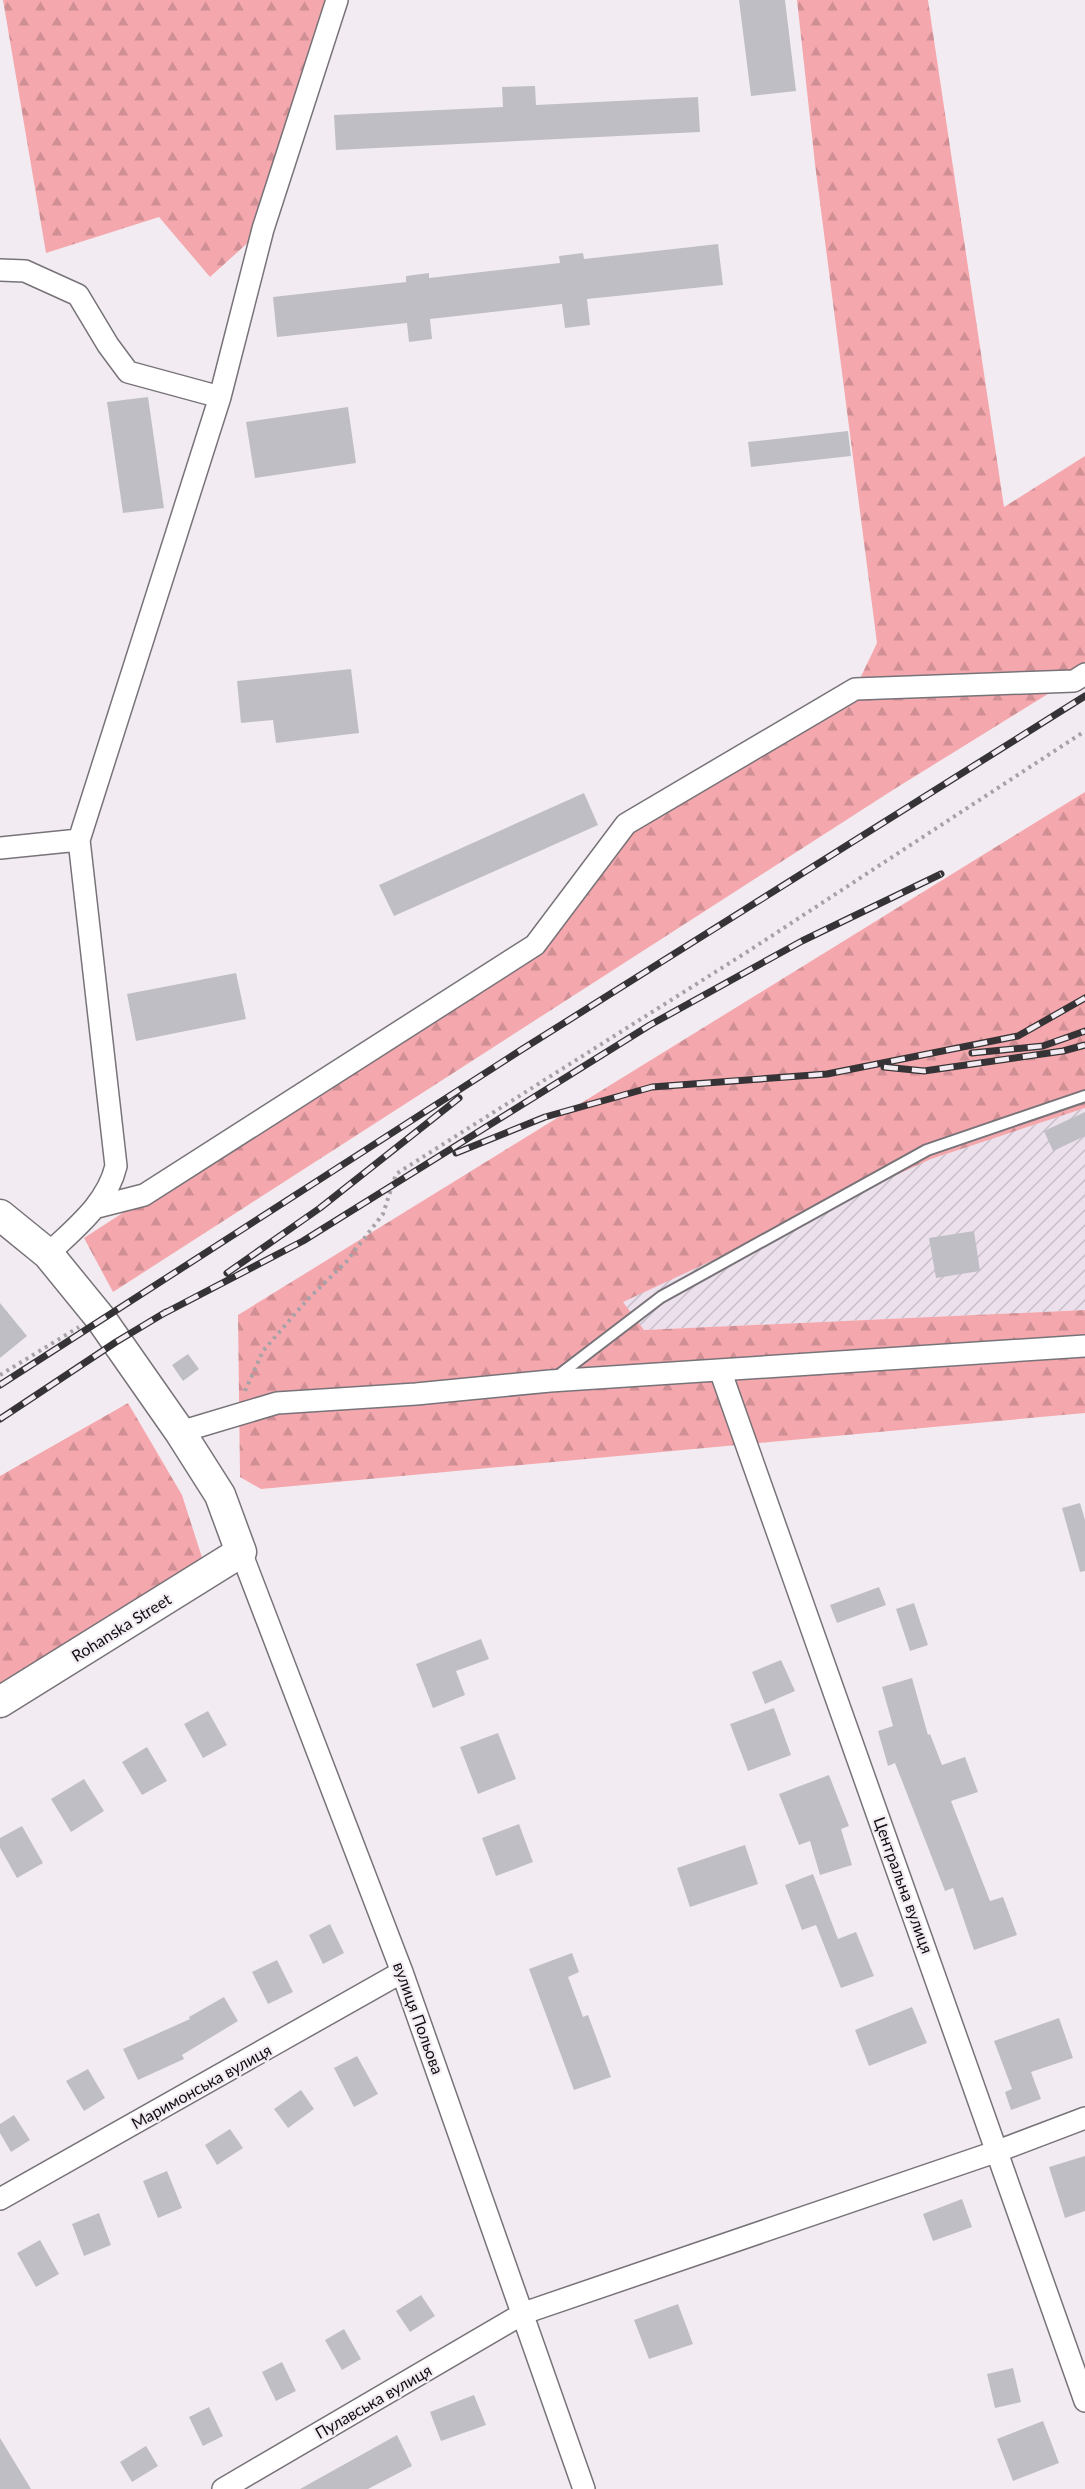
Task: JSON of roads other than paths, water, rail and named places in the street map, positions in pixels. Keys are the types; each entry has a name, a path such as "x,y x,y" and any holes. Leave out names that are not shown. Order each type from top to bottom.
{"street":[{"path":"48,1254 97,1207 113,1180 116,1166 79,840 220,397 262,229 337,0"},
{"path":"0,270 25,271 78,295 108,345 128,372 220,397"},
{"path":"97,1207 144,1196 535,945 626,824 855,689 1074,681 1085,675"},
{"path":"0,848 79,840"},
{"path":"0,1215 48,1254 101,1319 180,1432 220,1495 241,1552"},
{"path":"180,1432 277,1403 1085,1346"},
{"name":"Центральна вулиця","path":"720,1370 1085,2401"},
{"name":"Rohanska Street","path":"0,1702 241,1552"},
{"name":"вулиця Польова","path":"241,1552 402,1972 524,2313 584,2489"},
{"name":"Маримонська вулиця","path":"0,2199 402,1972"},
{"name":"Пулавська вулиця","path":"223,2489 524,2313 998,2151 1085,2118"}],"lane":[{"path":"550,1382 661,1297 927,1150 1085,1096"}],"railway":[{"path":"0,1385 521,1050 1085,696"},
{"path":"161,1315 303,1241 650,1025 802,941 941,874"},
{"path":"456,1153 545,1117 652,1087 827,1074 1018,1036 1085,998"},
{"path":"972,1053 1043,1046 1085,1031"},
{"path":"884,1067 924,1071 1063,1051 1085,1045"},
{"path":"227,1273 320,1208 459,1098"},
{"path":"0,1419 116,1342 166,1312"}]}
